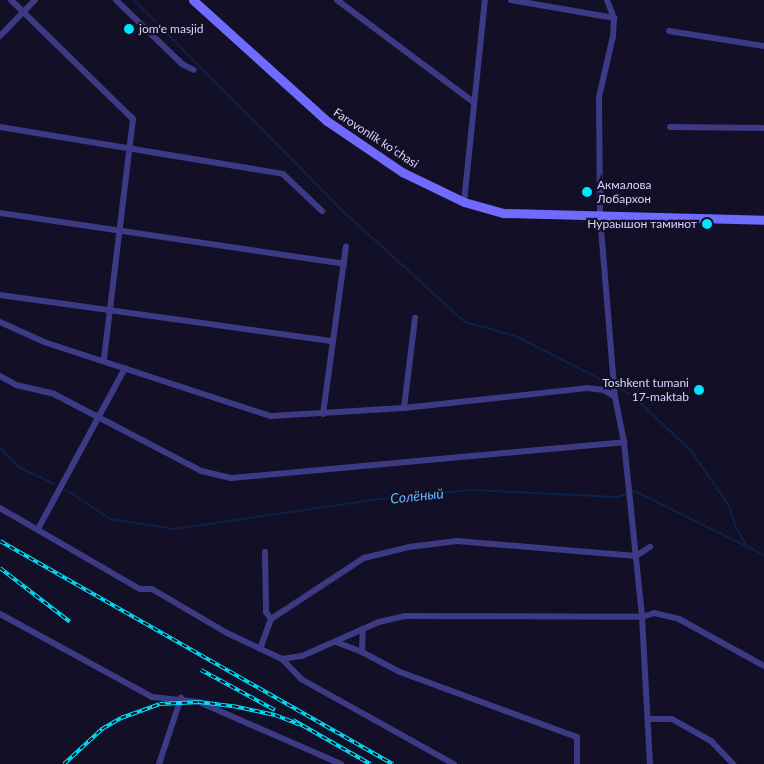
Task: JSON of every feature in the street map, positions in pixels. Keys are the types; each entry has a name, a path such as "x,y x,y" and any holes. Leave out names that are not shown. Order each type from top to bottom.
{"street":[{"path":"11,0 129,114 134,126 104,360"},
{"path":"0,36 35,0"},
{"path":"116,0 182,64 194,70"},
{"name":"Farovonlik koʻchasi","path":"193,0 327,121 402,172 464,202 503,213 764,220"},
{"path":"337,0 472,101"},
{"path":"464,202 472,101 485,0"},
{"path":"511,0 614,18"},
{"path":"607,0 614,18 613,36 599,97 600,216 613,379 624,442 642,617 649,718 650,764"},
{"path":"669,31 764,46"},
{"path":"670,126 764,128"},
{"path":"0,127 282,174 322,211"},
{"path":"0,213 120,228 344,264"},
{"path":"323,414 346,247"},
{"path":"0,295 333,341"},
{"path":"404,408 414,318"},
{"path":"0,322 44,342 104,360 256,413 272,416 404,408 587,388 604,390 615,394"},
{"path":"38,529 100,419 125,368"},
{"path":"0,376 16,385 54,394 201,471 231,478 624,442"},
{"path":"0,508 140,589 152,589 260,649 282,659 301,679 454,764"},
{"path":"260,649 271,619 364,558 409,547 456,541 489,542 636,556 650,548"},
{"path":"265,552 266,612 271,619"},
{"path":"282,659 302,656 363,629 404,616 642,617 654,613 679,619 764,666"},
{"path":"0,614 152,697 181,698 199,702 341,764"},
{"path":"362,652 363,629"},
{"path":"336,642 362,652 400,672 577,737 576,764"},
{"path":"159,764 181,698"},
{"path":"649,718 672,719 711,741 733,764"}],"waterway":[{"path":"134,0 346,214 465,322 515,336 612,385"},
{"path":"616,387 633,396 692,452 729,506 736,528 748,548"},
{"name":"Солёный","path":"0,447 17,466 54,484"},
{"name":"Солёный","path":"66,490 110,519 174,529 372,500 472,490 617,497 627,494"},
{"name":"Солёный","path":"631,492 635,491 764,555"}],"railway":[{"path":"0,541 393,764"},
{"path":"0,568 70,622"},
{"path":"201,670 275,710"},
{"path":"64,764 102,729 121,718 160,704 199,702 233,706 275,715 299,724"},
{"path":"293,720 370,764"}],"place":[{"name":"jom'e masjid","path":"129,29"},
{"name":"Акмалова Лобархон","path":"587,192"},
{"name":"Нураышон таминот","path":"707,224"},
{"name":"Toshkent tumani 17-maktab","path":"699,390"}]}
